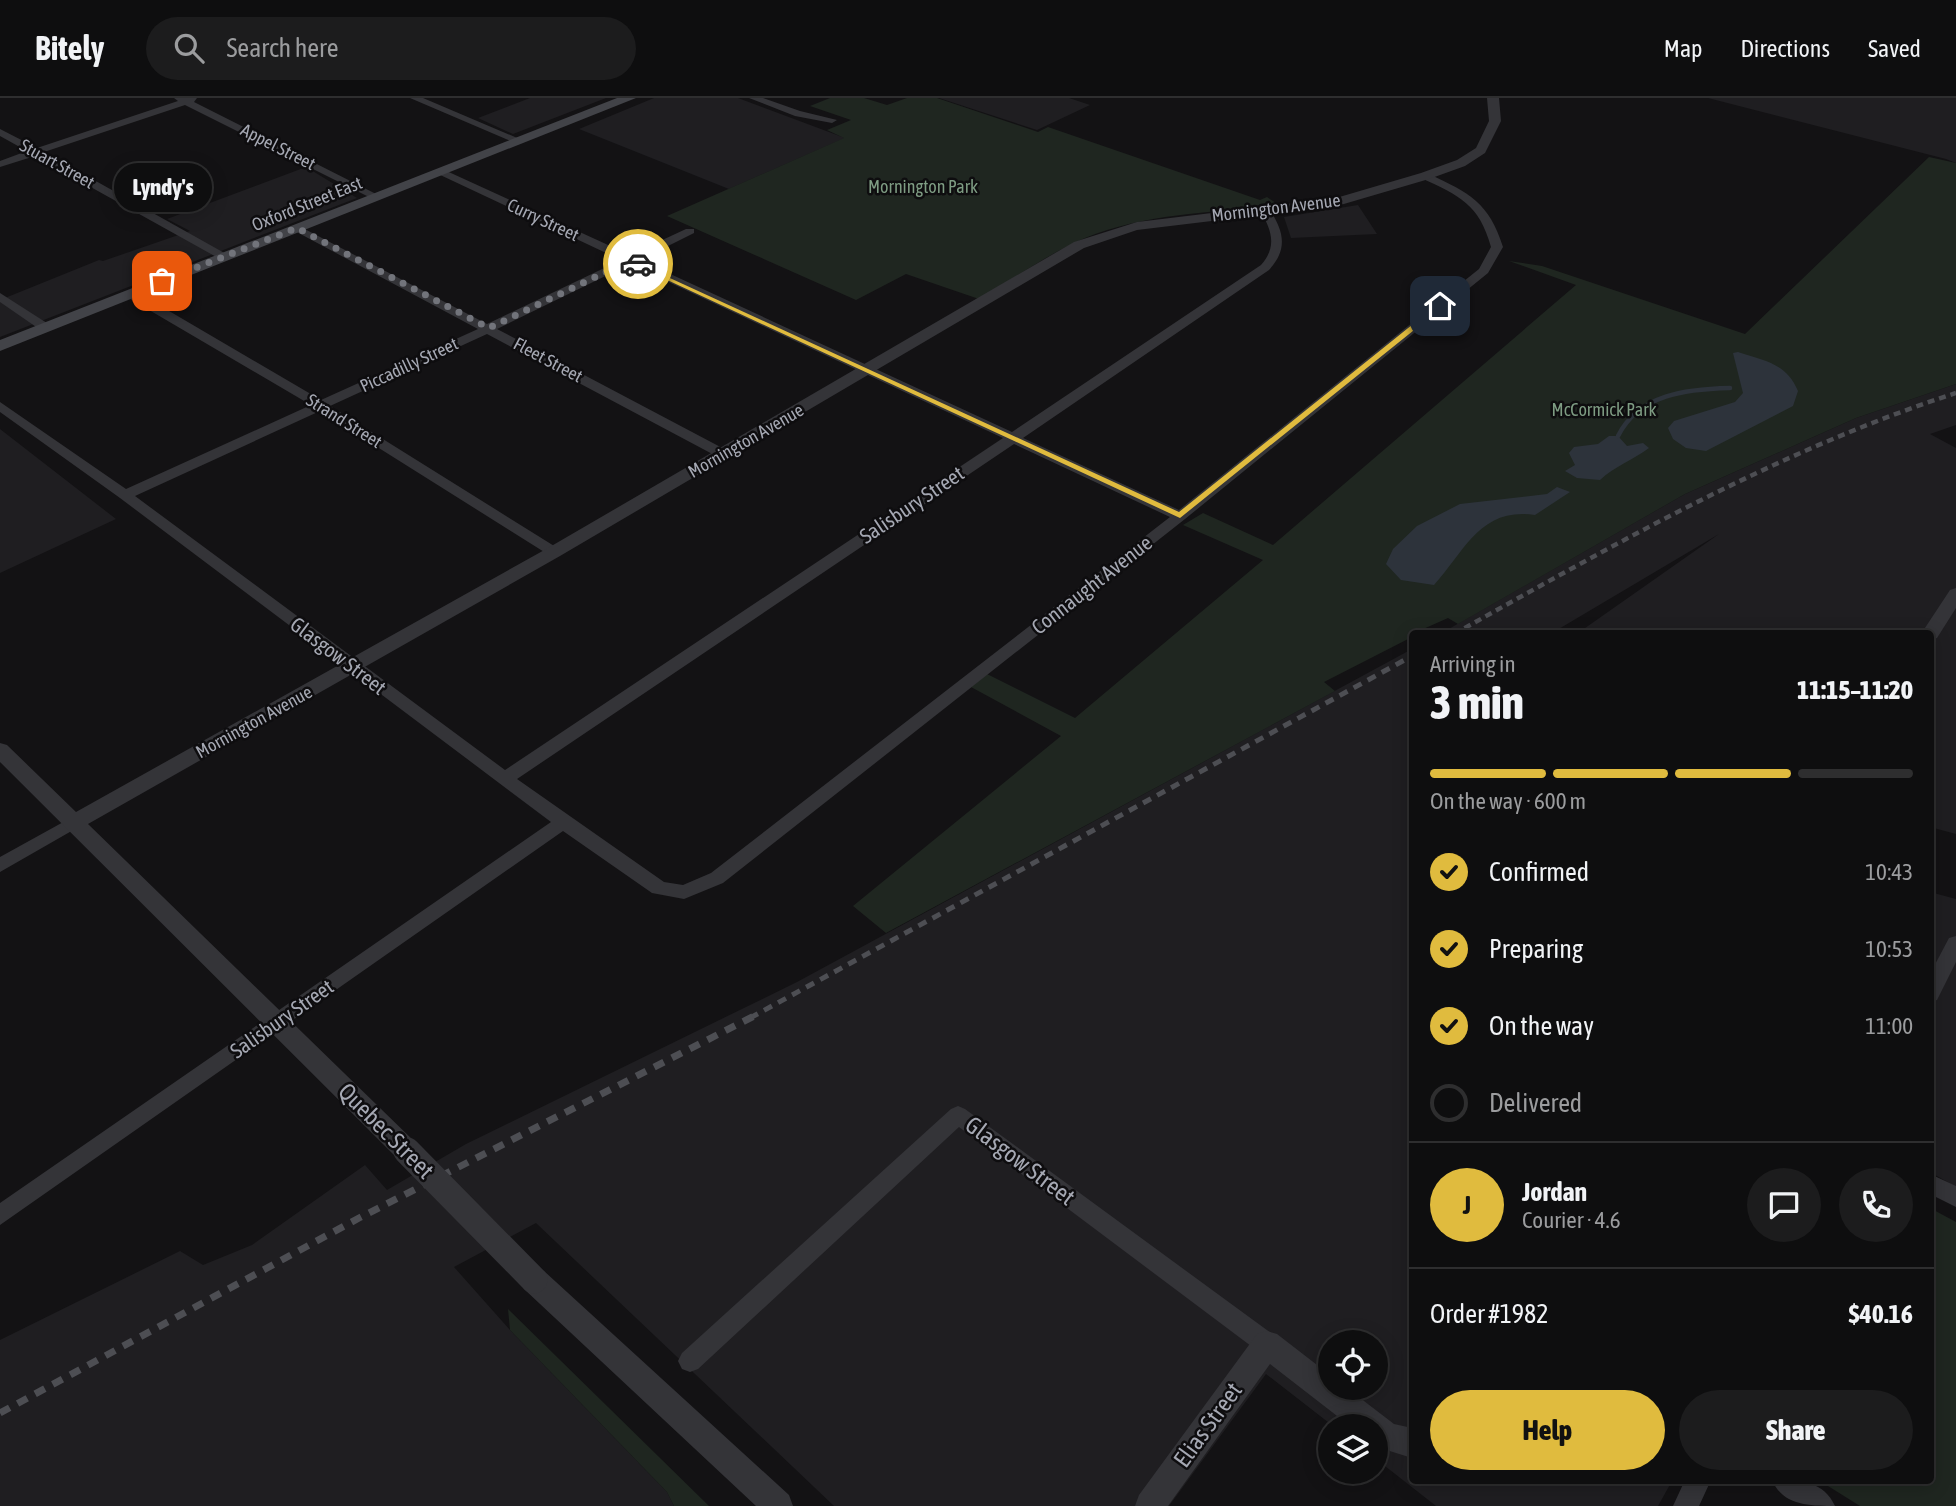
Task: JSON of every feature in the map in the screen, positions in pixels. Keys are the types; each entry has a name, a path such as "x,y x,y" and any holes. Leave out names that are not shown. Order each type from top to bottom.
{"main road":[{"name":"Oxford Street East","path":"0,346 629,98"}],"street":[{"path":"415,98 517,140"},
{"path":"754,98 798,114 832,120"},
{"name":"Mornington Avenue","path":"0,865 554,552 1079,245 1105,234 1172,219 1266,212 1337,202 1425,176 1461,163 1481,150 1495,121 1493,98"},
{"path":"0,163 187,99"},
{"name":"Appel Street","path":"187,99 377,197"},
{"name":"Stuart Street","path":"0,132 224,257"},
{"name":"Curry Street","path":"440,172 1180,516"},
{"name":"Connaught Avenue","path":"684,892 717,878 1180,516 1484,271 1497,247 1486,212 1458,192 1425,176"},
{"name":"Salisbury Street","path":"505,778 1269,265 1279,242 1278,230 1266,212"},
{"name":"Fleet Street","path":"297,228 723,454"},
{"name":"Piccadilly Street","path":"125,495 489,328 690,231"},
{"name":"Strand Street","path":"131,294 320,405 554,552"},
{"path":"0,297 46,328"},
{"name":"Glasgow Street","path":"0,406 125,495 563,822 659,888 684,892"},
{"path":"1933,630 1956,594"},
{"name":"Quebec Street","path":"0,750 76,821 534,1280 778,1506"},
{"name":"Salisbury Street","path":"0,1214 563,822"},
{"path":"1934,986 1956,943"},
{"name":"Glasgow Street","path":"690,1361 958,1115 1357,1414"},
{"path":"1934,1185 1956,1198"},
{"name":"Elias Street","path":"1150,1506 1267,1344"},
{"name":"Glasgow Street","path":"1388,1437 1409,1442"},
{"path":"1686,1506 1697,1484"},
{"path":"1790,1484 1822,1506"}],"shaded area":[{"path":"530,98 606,98 513,134 478,118"},
{"path":"654,98 738,98 845,138 729,189 579,129"},
{"path":"939,98 1069,98 1090,105 1037,130"},
{"path":"1708,98 1956,98 1956,163 1946,159"},
{"path":"306,167 357,198 0,337 0,300 99,260 103,261 190,231 167,219"},
{"path":"1358,205 1377,234 1291,238 1284,217"},
{"path":"1738,352 1774,364 1787,374 1798,391 1793,406 1706,451 1686,448 1673,439 1668,428 1674,421 1735,402 1743,393 1733,353"},
{"path":"1956,384 1956,425 1930,434 1956,448 1956,834 1934,828 1934,630 1582,630 1719,534 1557,630 1447,630 1685,494 1856,418"},
{"path":"0,429 116,519 0,573"},
{"path":"1609,436 1618,436 1627,446 1643,443 1649,448 1600,480 1577,478 1565,471 1575,465 1569,453 1574,447 1598,444"},
{"path":"1557,487 1570,492 1535,515 1516,514 1487,525 1465,546 1434,585 1401,580 1386,564 1393,549 1417,526 1460,504 1547,494"},
{"path":"1409,651 1409,1484 1670,1484 1658,1506 1436,1506 1388,1468 1388,1414 1318,1414 1266,1374 1169,1506 834,1506 536,1223 454,1267 510,1330 667,1492 674,1506 0,1506 0,1340 180,1251 203,1265 252,1245 365,1165 387,1190 466,1144 797,982"},
{"path":"1934,893 1956,899 1956,1187 1934,1174"}],"green space":[{"name":"Mornington Park","path":"830,98 864,98 887,105 907,98 937,98 1038,132 1048,127 1260,200 1267,197 1280,206 1156,218 1108,230 1058,251 979,299 906,274 856,300 667,216 844,138 827,130 851,120 810,106"},
{"name":"McCormick Park","path":"1929,157 1956,163 1956,384 1856,418 1685,494 1458,624 1448,618 1421,630 1409,630 1409,639 1324,682 1335,691 886,933 853,906 1061,736 971,687 987,674 1075,718 1263,560 1183,525 1203,513 1273,545 1576,285 1509,261 1542,266 1745,334"},
{"path":"1934,1210 1956,1222 1956,1506 1860,1506 1825,1484 1934,1484"},
{"path":"508,1309 709,1506 674,1506 667,1492 510,1330"}],"waterway":[{"path":"1618,436 1627,422 1651,403 1681,393 1730,388"}],"railway":[{"path":"1461,630 1637,533 1761,471 1825,442 1956,393"},
{"path":"750,1018 1409,658"},
{"path":"0,1413 359,1218 754,1016"}],"way so far":[{"path":"162,281 297,228 489,328 631,260 638,264"}],"place":[{"name":"Lyndy's","path":"162,281"}],"route":[{"path":"638,264 1180,516 1440,306"}]}
